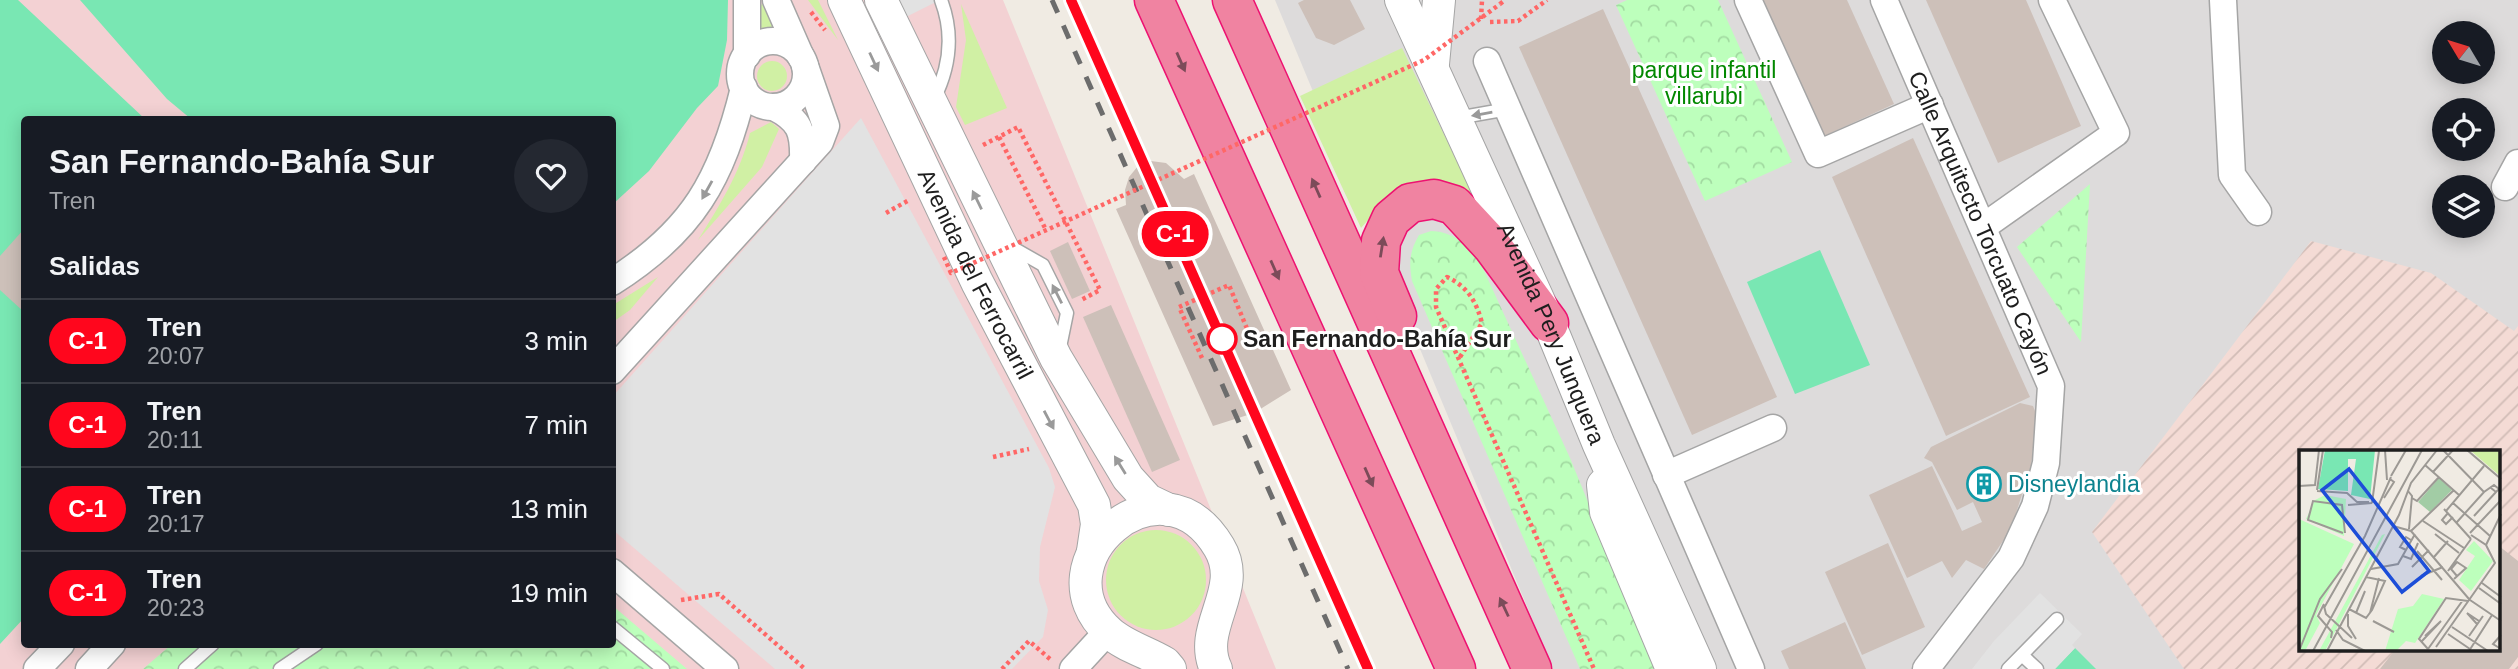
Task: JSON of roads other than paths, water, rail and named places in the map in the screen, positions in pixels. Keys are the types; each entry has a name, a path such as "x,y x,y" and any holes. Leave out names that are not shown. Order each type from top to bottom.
{"highway":[{"path":"1154,0 1456,669"},
{"path":"1232,0 1422,430 1532,669"},
{"path":"1422,430 1416,361 1380,273 1381,242 1391,219 1410,203 1434,199 1454,205 1492,246 1549,323"}],"street":[{"path":"616,280 641,264 672,236 702,200 720,166 735,128 744,88 741,71 747,55 747,0"},
{"path":"616,367 820,142 825,126 803,61 776,0"},
{"name":"Avenida del Ferrocarril","path":"844,0 977,282 1094,505 1097,524 1093,551"},
{"name":"Avenida del Ferrocarril","path":"881,0 1056,359 1128,478 1147,500 1169,510"},
{"path":"1433,65 1438,0"},
{"path":"1748,0 1818,153 1930,105"},
{"name":"Calle Arquitecto Torcuato Cayón","path":"1884,0 2051,386 2046,463 2035,506 2011,558 1935,666"},
{"path":"1983,227 2116,133 2052,0"},
{"path":"2223,0 2232,175 2258,212"},
{"name":"Avenida Pery Junquera","path":"1405,2 1700,669"},
{"path":"747,55 764,42 775,41 794,48 803,61 806,76 799,94 792,101 774,107"},
{"path":"1487,61 1751,669"},
{"path":"744,88 755,102 792,116 801,131 803,161"},
{"path":"2505,187 2518,163"},
{"path":"1666,475 1773,428"},
{"path":"1599,445 1605,512 1672,669"},
{"path":"1170,669 1142,649 1124,642 1108,631 1095,614 1088,593 1087,571 1093,551 1105,532 1131,514 1169,510 1191,517 1209,531 1222,550 1228,573 1226,595 1210,635 1210,656 1216,669"},
{"path":"616,575 725,669"},
{"path":"1142,649 1162,650 1184,646 1202,634 1217,617"},
{"path":"1063,666 1108,631"},
{"path":"37,669 57,648"},
{"path":"89,669 108,648"}],"lane":[{"path":"931,106 949,56 948,18 941,0"},
{"path":"1456,118 1508,109"},
{"path":"2008,669 2057,619"},
{"path":"616,630 663,669"},
{"path":"185,669 209,648"},
{"path":"280,669 311,648"},
{"path":"2022,655 2036,669"}],"railway":[{"path":"1052,0 1348,669"},
{"path":"1071,0 1368,669"}],"train":[{"name":"C-1","path":"1071,0 1368,669"}],"place":[{"name":"San Fernando-Bahía Sur","path":"1222,339"},
{"name":"Disneylandia","path":"1984,484"}],"park label":[{"name":"parque infantil villarubi","path":"1704,83"}]}
